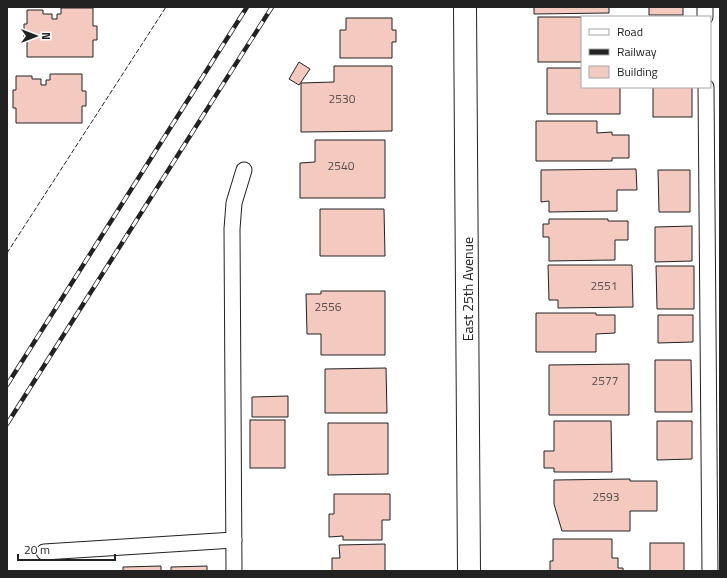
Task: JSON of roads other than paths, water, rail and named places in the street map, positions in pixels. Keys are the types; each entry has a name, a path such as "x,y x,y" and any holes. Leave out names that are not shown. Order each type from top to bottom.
{"street":[{"name":"East 25th Avenue","path":"465,7 469,571"}],"lane":[{"path":"706,88 710,571"},
{"path":"234,571 232,230 234,203 244,170"},
{"path":"44,552 234,540"}],"railway":[{"path":"7,385 247,7"},
{"path":"7,424 272,7"}]}
